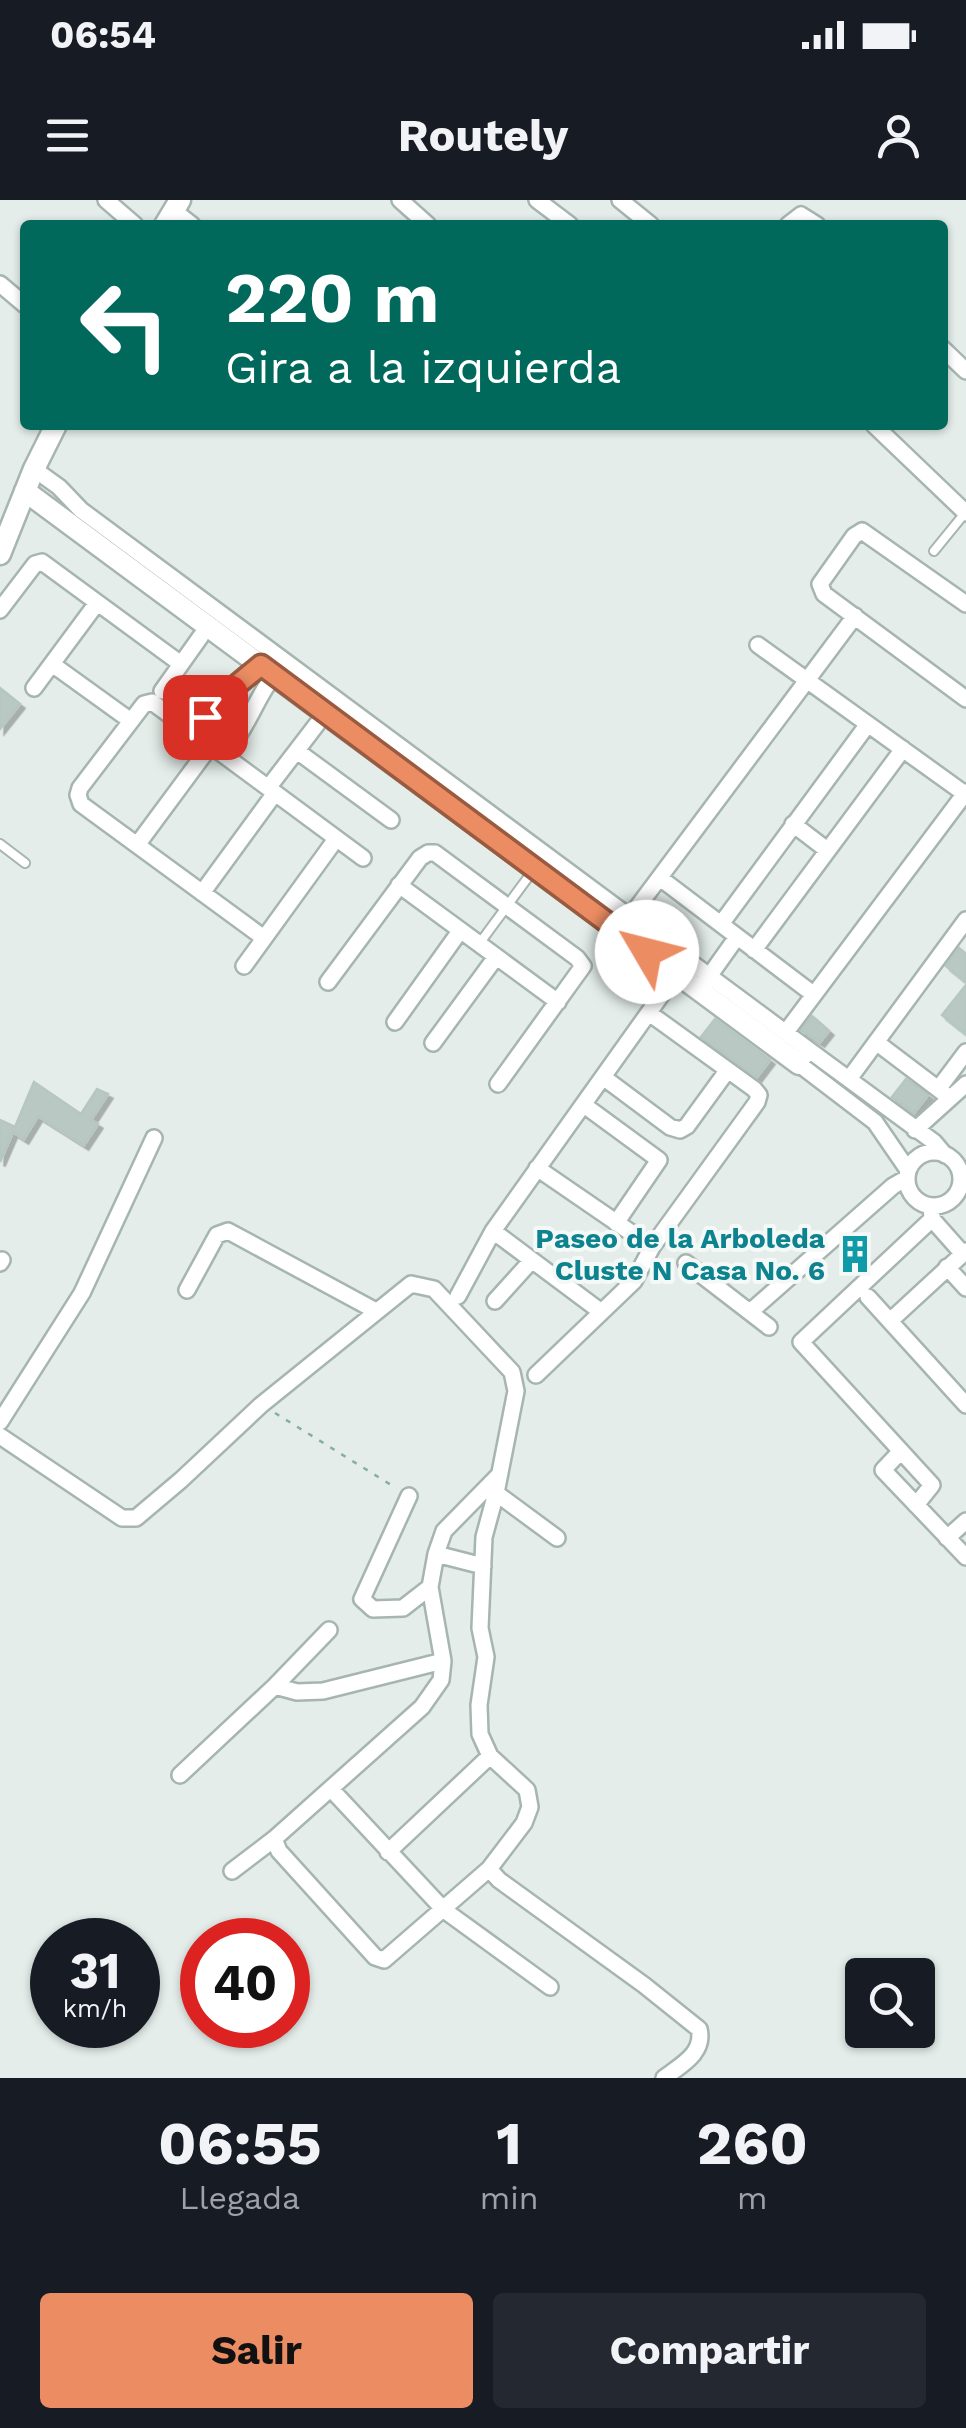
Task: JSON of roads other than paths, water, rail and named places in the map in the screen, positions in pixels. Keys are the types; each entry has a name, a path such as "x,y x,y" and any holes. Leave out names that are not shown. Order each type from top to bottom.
{"street":[{"path":"106,200 128,220"},
{"path":"400,200 422,220"},
{"path":"537,200 563,220"},
{"path":"620,200 645,220"},
{"path":"0,284 20,301"},
{"path":"0,554 54,430"},
{"path":"879,430 966,513"},
{"path":"34,469 59,486 81,510 804,1057 875,1122 907,1174 911,1194 964,1252 890,1321"},
{"path":"25,491 535,868 625,923 676,974 705,983 786,1032 804,1057 848,1079 952,1159 963,1174 954,1197 931,1212 801,1342 932,1485 916,1504"},
{"path":"966,604 862,530 820,584 824,594 966,699"},
{"path":"0,610 40,562 181,664"},
{"path":"34,688 97,603"},
{"path":"625,923 855,616"},
{"path":"162,690 201,636"},
{"path":"758,645 965,793 786,1032"},
{"path":"52,664 131,721"},
{"path":"211,746 203,721 215,704 268,670"},
{"path":"137,845 211,746 249,722 268,670"},
{"path":"264,938 81,804 78,795 144,704 152,702 364,858"},
{"path":"202,893 316,724"},
{"path":"720,924 868,724"},
{"path":"754,950 903,749"},
{"path":"297,751 392,820"},
{"path":"793,824 828,850"},
{"path":"244,966 336,839"},
{"path":"328,982 420,858 431,852 582,963 582,970 498,1084"},
{"path":"660,878 814,994"},
{"path":"399,885 558,1002"},
{"path":"848,1079 960,940 966,920"},
{"path":"395,1022 460,931"},
{"path":"705,983 737,937"},
{"path":"433,1043 496,957"},
{"path":"458,1296 493,1231 676,974"},
{"path":"536,1375 634,1281 652,1247 757,1102 759,1095 754,1089 649,1013"},
{"path":"876,1042 945,1093"},
{"path":"916,1130 945,1093 966,1052"},
{"path":"603,1077 680,1130 727,1071"},
{"path":"945,1093 966,1084"},
{"path":"584,1105 660,1160 616,1223"},
{"path":"0,1422 88,1282 154,1138"},
{"path":"750,1312 907,1174 920,1156 928,1152 945,1154"},
{"path":"538,1168 652,1247"},
{"path":"187,1290 218,1234 228,1231 376,1310"},
{"path":"493,1231 600,1311"},
{"path":"495,1301 532,1260"},
{"path":"686,1263 769,1327"},
{"path":"947,1267 966,1288"},
{"path":"0,1436 122,1518 136,1518 261,1405 411,1284 434,1289 512,1372 516,1391 484,1536 480,1628 486,1657 479,1705 480,1734 490,1756 526,1790 530,1806 524,1823 489,1869 384,1960 375,1957 274,1840"},
{"path":"868,1297 966,1405"},
{"path":"901,1451 883,1470 966,1558"},
{"path":"232,1872 274,1840 422,1708 441,1680 443,1662 430,1587 436,1554 444,1531 498,1476"},
{"path":"496,1493 557,1538"},
{"path":"409,1496 362,1599 368,1608 403,1608 430,1587"},
{"path":"947,1538 966,1521"},
{"path":"436,1554 483,1566"},
{"path":"180,1775 329,1630"},
{"path":"275,1686 297,1692 324,1691 443,1662"},
{"path":"388,1852 490,1756"},
{"path":"331,1788 444,1910 550,1987"},
{"path":"489,1869 498,1880 700,2029 701,2044 696,2052 664,2078"}],"lane":[{"path":"934,551 966,513"},
{"path":"0,844 26,864"},
{"path":"479,944 535,868"}],"place":[{"name":"Paseo de la Arboleda Cluste N Casa No. 6","path":"855,1254"}]}
